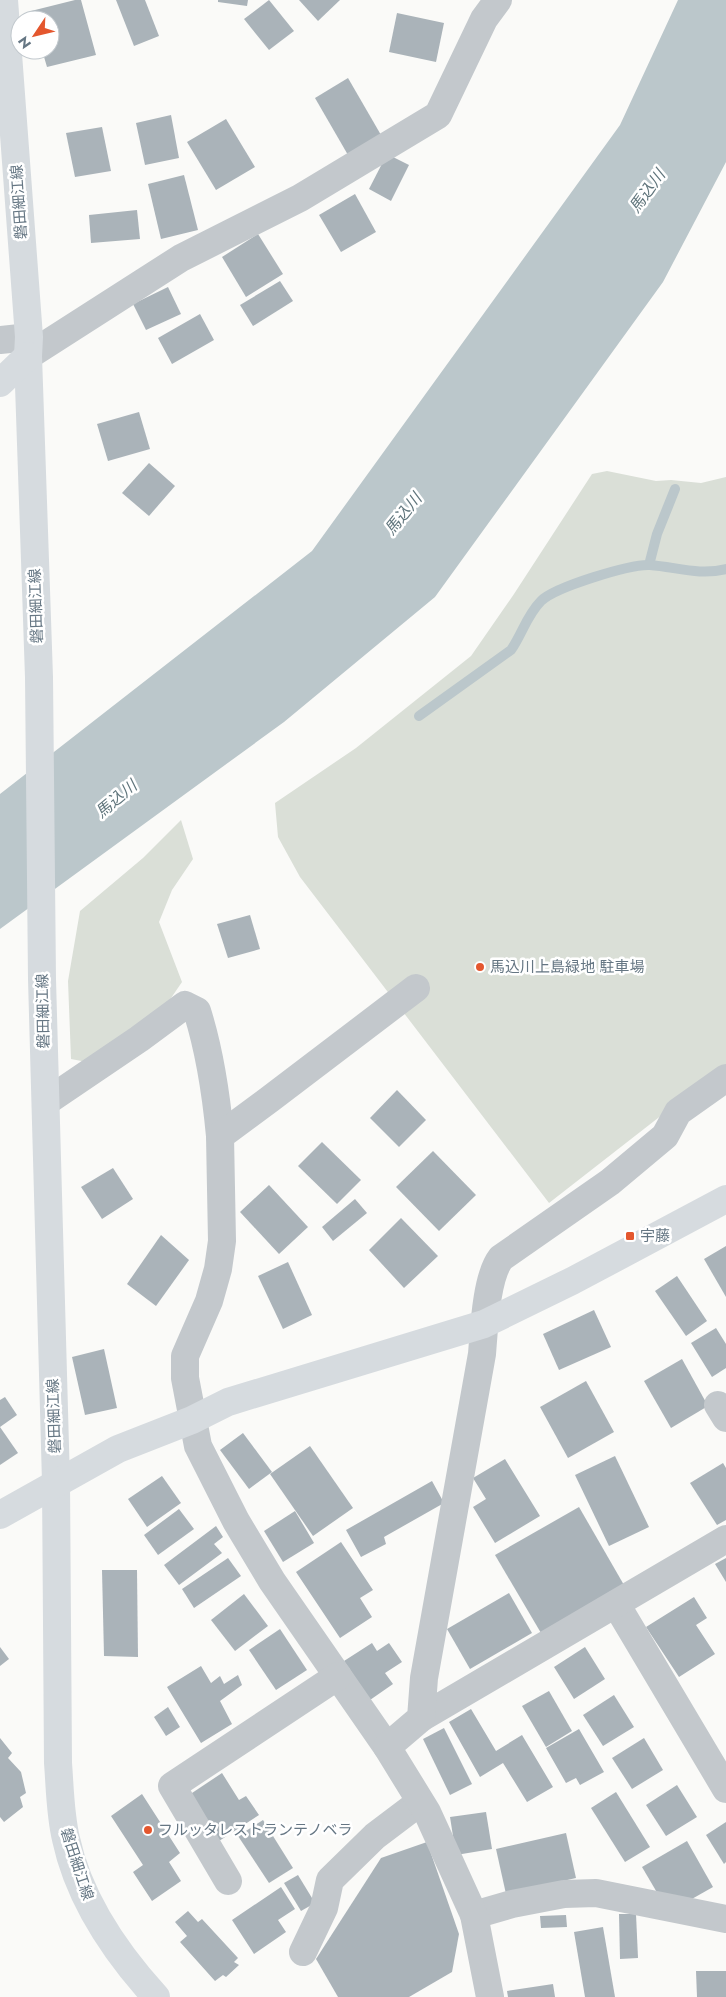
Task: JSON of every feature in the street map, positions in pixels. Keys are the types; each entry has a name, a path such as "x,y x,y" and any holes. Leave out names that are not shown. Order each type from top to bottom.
{"main road":[{"name":"磐田細江線","path":"4,0 6,96 28,347 39,677 42,979 56,1482 58,1763 66,1840 76,1872 90,1906 130,1967 156,1997"},
{"path":"0,383 28,347"},
{"path":"0,1515 56,1482 118,1450 192,1420 228,1402 484,1324 572,1281 726,1200"}],"street":[{"path":"0,340 28,347 182,258 300,198 438,115 484,19 498,0"},
{"path":"220,1136 416,988"},
{"path":"46,1102 139,1040 185,1005 197,1011 205,1036 214,1081 220,1136 222,1241 218,1269 209,1301 185,1356 185,1378 198,1446 236,1521 272,1581 387,1747 427,1812 474,1915 490,1997"},
{"path":"421,1718 424,1678 482,1354 484,1324 494,1266 501,1258 610,1182 665,1136 678,1112 726,1078"},
{"path":"387,1747 421,1718 726,1539"},
{"path":"616,1604 726,1789"},
{"path":"228,1881 172,1786 338,1676"},
{"path":"302,1952 324,1908 330,1880 375,1836 420,1802"},
{"path":"474,1915 512,1904 564,1894 596,1893 726,1919"}],"shaded area":[{"path":"607,471 656,481 671,480 701,483 726,477 726,1065 549,1203 300,877 278,837 275,803 356,748 471,656 592,474"},
{"path":"181,820 193,859 172,890 159,922 182,982 156,1020 92,1063 71,1059 68,981 80,911 143,858"}],"water":[{"name":"馬込川","path":"678,0 726,0 726,162 663,282 435,597 284,722 0,929 0,794 312,551 620,125"}],"building":[{"path":"81,0 96,55 47,67 45,60 60,60 60,10 35,10"},
{"path":"116,0 145,0 159,36 134,46"},
{"path":"218,0 248,0 247,6 218,2"},
{"path":"269,0 294,31 269,50 244,19"},
{"path":"299,0 340,0 318,21"},
{"path":"397,13 444,23 436,62 389,52"},
{"path":"348,78 381,135 348,155 315,98"},
{"path":"171,115 179,158 145,165 136,123"},
{"path":"226,119 255,167 216,190 187,142"},
{"path":"102,127 111,171 75,177 66,133"},
{"path":"387,154 409,165 391,201 369,189"},
{"path":"184,175 198,230 161,239 148,184"},
{"path":"355,194 376,232 341,252 319,215"},
{"path":"137,210 140,239 91,243 89,215"},
{"path":"258,234 283,274 246,297 222,257"},
{"path":"280,281 293,301 253,326 240,305"},
{"path":"168,287 181,314 146,330 133,304"},
{"path":"200,314 214,340 172,364 158,338"},
{"path":"139,412 150,449 108,461 97,424"},
{"path":"149,463 175,486 149,516 122,493"},
{"path":"250,915 260,949 228,958 217,924"},
{"path":"397,1090 426,1120 399,1147 370,1118"},
{"path":"322,1142 361,1180 337,1204 298,1166"},
{"path":"433,1151 476,1195 439,1231 396,1187"},
{"path":"113,1168 133,1199 102,1219 81,1187"},
{"path":"269,1185 308,1227 279,1254 240,1212"},
{"path":"355,1199 367,1213 333,1241 322,1227"},
{"path":"401,1218 438,1256 404,1288 369,1250"},
{"path":"161,1235 189,1260 156,1306 127,1284"},
{"path":"726,1246 726,1297 704,1259"},
{"path":"288,1262 312,1315 283,1329 258,1276"},
{"path":"677,1276 707,1321 686,1336 655,1291"},
{"path":"594,1310 611,1347 559,1370 543,1334"},
{"path":"716,1328 726,1344 726,1368 712,1377 691,1343"},
{"path":"104,1349 117,1408 85,1415 72,1357"},
{"path":"682,1359 708,1406 671,1428 644,1381"},
{"path":"586,1381 614,1432 568,1458 540,1407"},
{"path":"5,1397 17,1415 0,1427 0,1400"},
{"path":"0,1427 18,1453 0,1465"},
{"path":"243,1433 272,1472 249,1489 220,1450"},
{"path":"310,1446 353,1508 313,1536 270,1474"},
{"path":"615,1456 649,1527 609,1546 575,1475"},
{"path":"505,1459 540,1516 495,1543 473,1507 486,1499 473,1478"},
{"path":"723,1463 726,1468 726,1520 717,1525 690,1483"},
{"path":"162,1476 181,1503 147,1527 128,1499"},
{"path":"432,1481 444,1503 384,1537 386,1544 361,1557 346,1530"},
{"path":"579,1507 624,1585 541,1633 495,1555"},
{"path":"179,1509 194,1529 158,1555 144,1535"},
{"path":"295,1511 314,1543 283,1562 264,1531"},
{"path":"216,1526 223,1537 214,1544 222,1553 179,1585 164,1565"},
{"path":"341,1542 373,1590 360,1598 372,1617 340,1638 296,1572"},
{"path":"228,1558 241,1576 194,1608 182,1589"},
{"path":"726,1558 726,1582 715,1564"},
{"path":"102,1570 137,1570 138,1657 104,1656"},
{"path":"509,1593 532,1633 470,1669 447,1629"},
{"path":"244,1594 268,1626 235,1651 211,1620"},
{"path":"694,1597 707,1618 696,1625 715,1654 679,1677 646,1627"},
{"path":"280,1629 307,1670 276,1690 249,1650"},
{"path":"372,1643 377,1651 389,1643 402,1662 385,1673 393,1684 370,1700 344,1661"},
{"path":"0,1647 9,1659 0,1666"},
{"path":"585,1647 605,1679 574,1699 554,1667"},
{"path":"201,1666 211,1683 220,1676 224,1684 238,1675 242,1685 220,1701 232,1724 201,1743 167,1687"},
{"path":"549,1691 572,1731 546,1747 522,1706"},
{"path":"614,1695 634,1727 603,1746 583,1715"},
{"path":"168,1707 180,1727 166,1736 154,1717"},
{"path":"471,1709 496,1751 522,1735 553,1787 527,1802 503,1763 480,1777 449,1722"},
{"path":"444,1728 472,1784 450,1795 423,1739"},
{"path":"579,1729 604,1772 580,1785 576,1778 566,1783 546,1748"},
{"path":"0,1738 12,1753 8,1758 21,1772 26,1793 20,1797 23,1807 4,1822 0,1817"},
{"path":"644,1738 663,1770 632,1789 612,1758"},
{"path":"222,1773 239,1800 246,1796 259,1815 219,1841 189,1795"},
{"path":"677,1785 697,1817 666,1836 646,1805"},
{"path":"616,1792 650,1847 625,1862 591,1808"},
{"path":"142,1794 180,1853 169,1862 181,1881 152,1901 133,1872 143,1865 111,1816"},
{"path":"486,1812 492,1849 456,1855 450,1817"},
{"path":"263,1820 293,1868 269,1883 238,1836"},
{"path":"726,1822 726,1862 724,1864 706,1835"},
{"path":"566,1833 576,1878 506,1894 496,1849"},
{"path":"687,1841 713,1887 683,1904 662,1901 642,1867"},
{"path":"427,1842 459,1934 452,1972 409,1997 338,1997 316,1959 381,1858"},
{"path":"298,1875 315,1903 301,1911 284,1883"},
{"path":"281,1887 295,1909 278,1920 286,1932 254,1954 232,1920"},
{"path":"188,1911 198,1922 202,1919 238,1958 234,1962 239,1965 226,1977 223,1975 215,1981 180,1942 187,1936 175,1922"},
{"path":"619,1914 636,1914 638,1958 620,1959"},
{"path":"566,1915 567,1927 541,1928 540,1916"},
{"path":"603,1927 615,1997 585,1997 574,1932"},
{"path":"696,1971 726,1971 726,1997 697,1997"},
{"path":"553,1984 555,1997 508,1997 507,1991"}],"waterway":[{"path":"649,565 657,534 675,489"},
{"path":"419,716 511,650 536,606 549,595 561,589 610,572 640,566 650,565 707,572 726,569"}],"place":[{"name":"馬込川上島緑地 駐車場","path":"480,967"},
{"name":"宇藤","path":"630,1236"},
{"name":"フルッタレストランテノベラ","path":"148,1830"}]}
